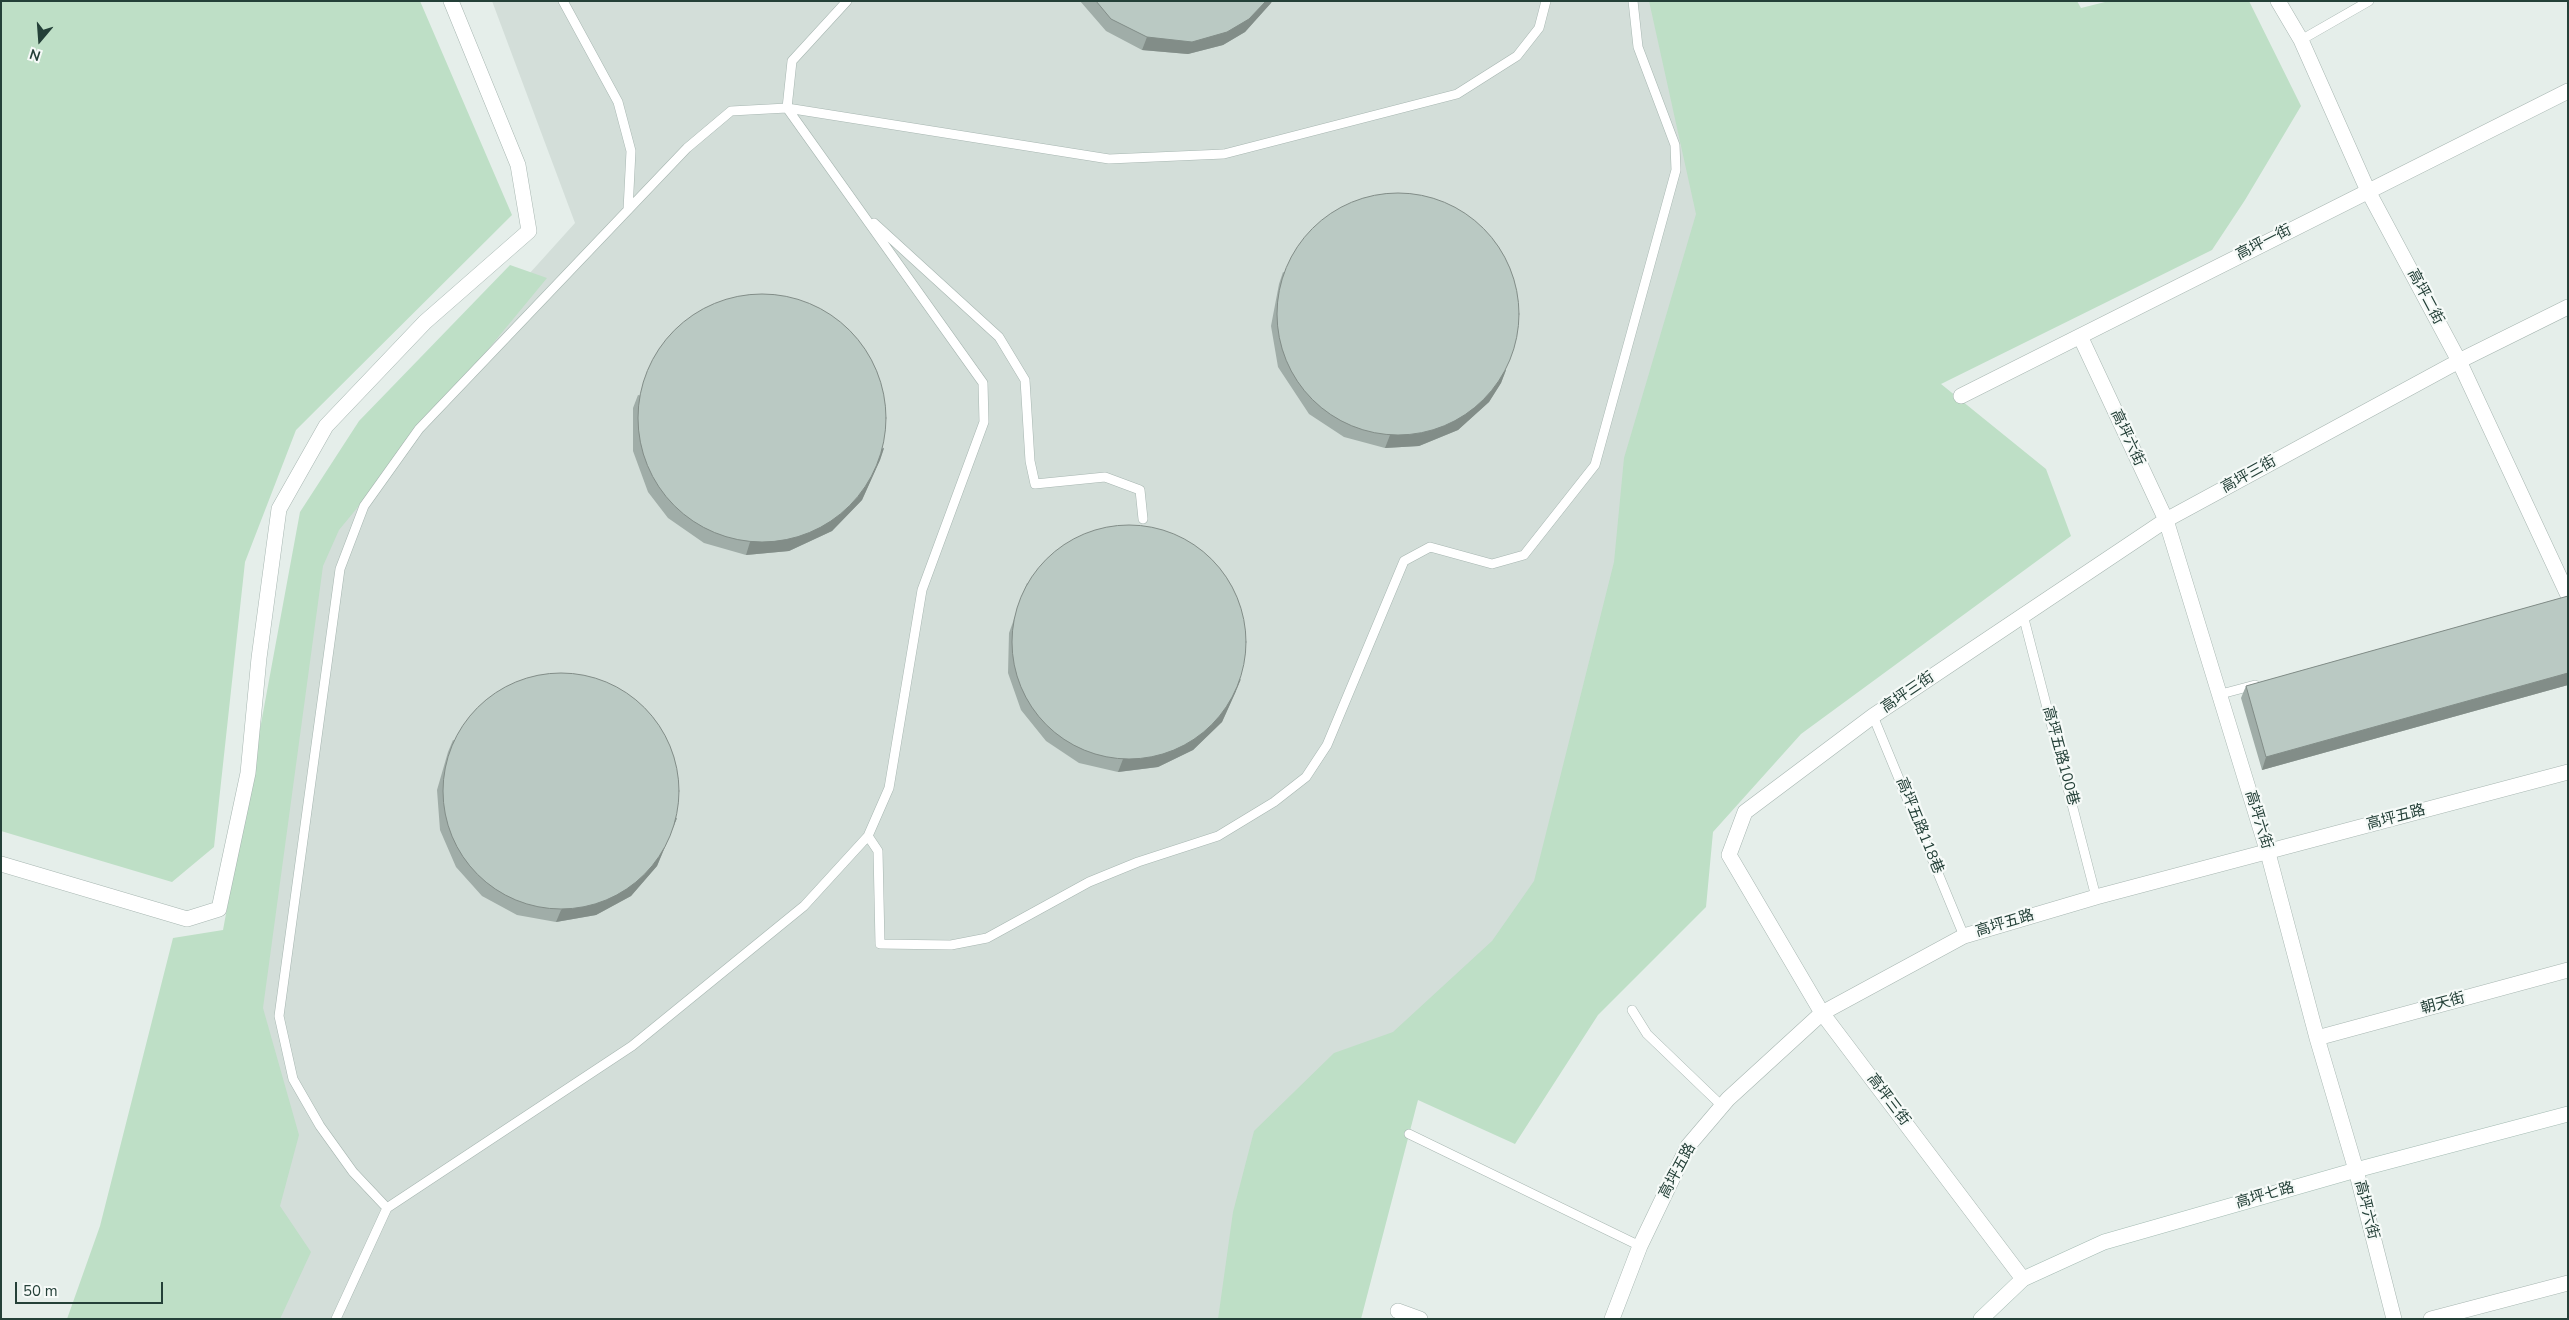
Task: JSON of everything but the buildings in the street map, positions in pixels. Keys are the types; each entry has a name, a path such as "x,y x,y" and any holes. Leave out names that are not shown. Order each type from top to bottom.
{"street":[{"path":"1,864 187,920 219,909 248,773 279,509 326,426 425,322 529,231 518,165 451,1"},
{"name":"高坪二街","path":"2278,1 2301,40 2368,191 2459,360 2568,595"},
{"name":"高坪一街","path":"1961,396 2568,91"},
{"name":"高坪三街","path":"2024,1279 1822,1013 1729,855 1745,812 1873,716 2166,520 2459,360 2568,308"},
{"name":"高坪六街","path":"2080,336 2166,520 2268,853 2317,1038 2356,1170 2394,1319"},
{"name":"高坪五路","path":"1612,1319 1640,1246 1688,1146 1722,1106 1822,1013 1964,936 2096,897 2568,772"},
{"name":"朝天街","path":"2317,1038 2568,970"},
{"name":"高坪七路","path":"1981,1319 2024,1279 2104,1242 2356,1170 2568,1114"},
{"path":"2431,1319 2568,1283"},
{"path":"1398,1311 1420,1319"}],"lane":[{"path":"563,1 618,102 631,150 628,210"},
{"path":"336,1319 387,1208 632,1046 804,906 868,836 889,788 922,590 984,422 983,383 788,108 792,61 847,1"},
{"path":"387,1208 353,1172 320,1126 293,1079 279,1016 340,569 364,506 418,429 687,148 731,111 788,108 1108,159 1224,154 1457,94 1517,56 1539,28 1546,1"},
{"path":"868,836 878,851 880,944 951,945 987,938 1089,882 1138,862 1218,836 1274,802 1306,777 1327,745 1404,561 1430,547 1492,564 1524,555 1595,465 1676,170 1675,145 1638,47 1633,1"},
{"path":"2301,40 2369,1"},
{"path":"861,211 999,337 1025,380 1030,461 1035,484 1106,477 1140,490 1143,519"},
{"name":"高坪五路100巷","path":"2023,616 2096,897"},
{"path":"2220,694 2269,682"},
{"name":"高坪五路118巷","path":"1873,716 1964,936"},
{"path":"1632,1010 1647,1034 1722,1106"},
{"path":"1409,1134 1640,1246"}],"shaded area":[{"path":"492,1 1720,1 1784,191 1551,929 1413,1070 1306,1319 182,1319 316,510 575,223"}],"green space":[{"path":"1,1 420,1 512,215 296,430 245,562 214,847 172,882 1,831"},
{"path":"1649,1 2077,1 2081,8 2109,1 2249,1 2301,106 2245,200 2212,250 1941,384 2046,469 2071,536 1801,734 1713,832 1706,907 1598,1015 1515,1144 1418,1100 1361,1319 1218,1319 1233,1212 1254,1131 1334,1053 1393,1032 1492,941 1534,881 1614,562 1624,458 1696,214"},
{"path":"510,265 547,278 339,530 323,566 263,1008 299,1135 280,1206 311,1252 280,1319 67,1319 100,1226 173,938 223,930 300,512 359,421"}]}
